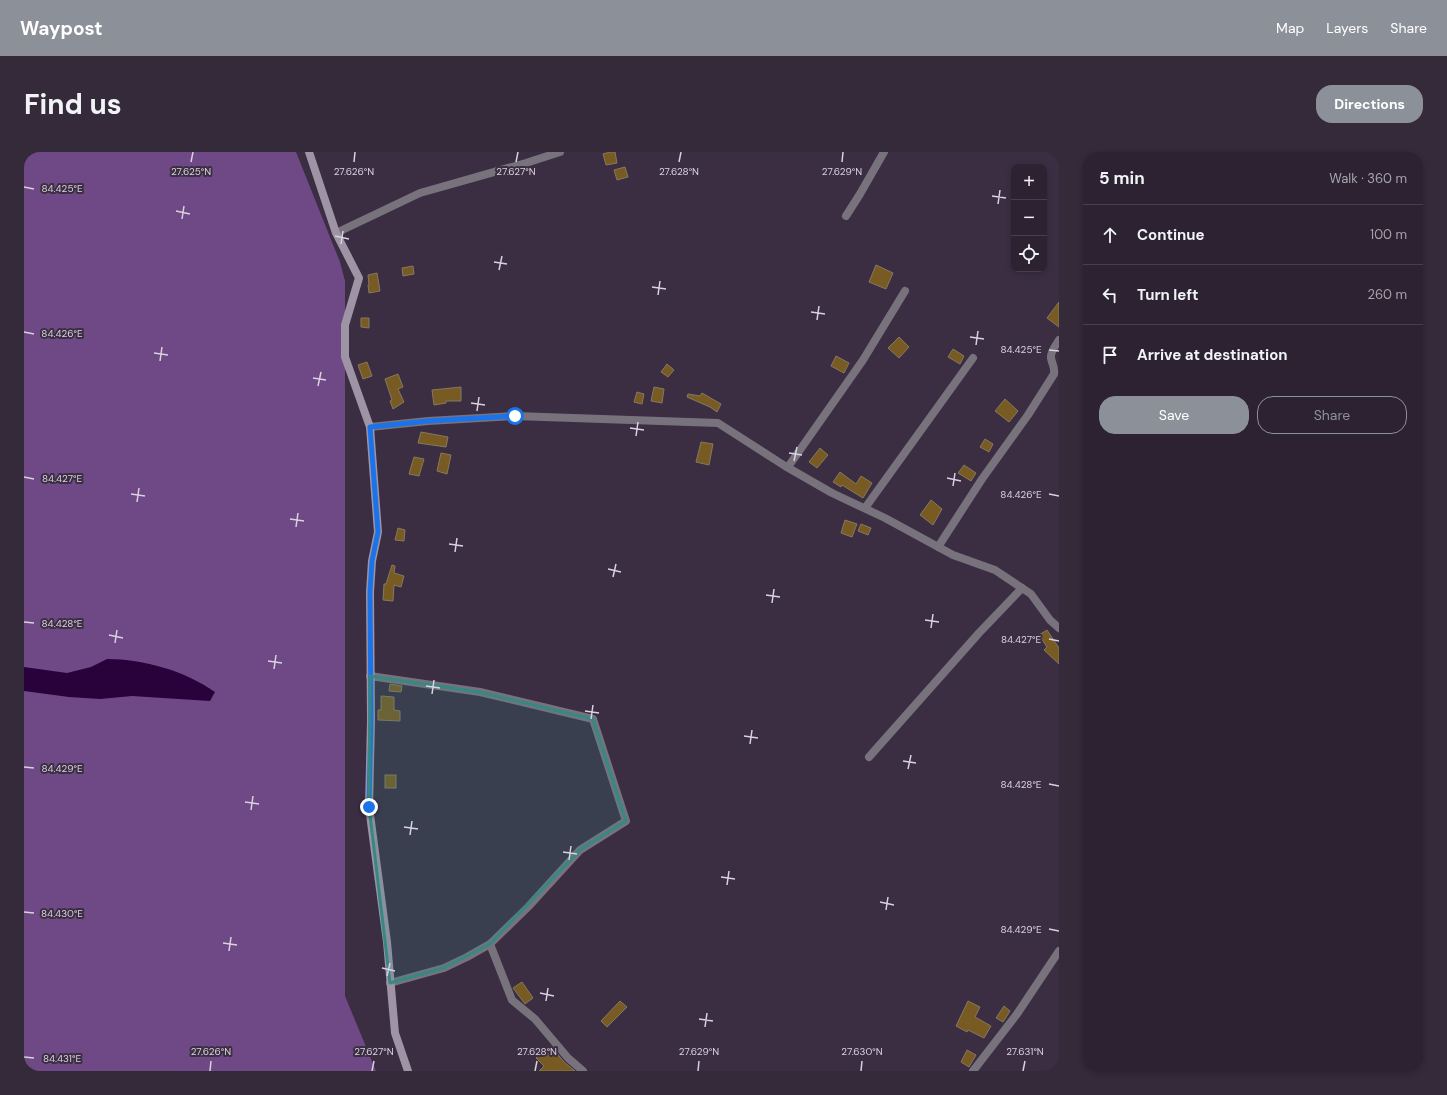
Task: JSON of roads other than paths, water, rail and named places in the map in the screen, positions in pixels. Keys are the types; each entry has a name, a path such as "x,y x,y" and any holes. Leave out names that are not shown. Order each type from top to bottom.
{"main road":[{"path":"309,152 336,233 359,278 345,325 345,357 370,427 378,532 372,561 370,584 369,807 387,942 395,1033 408,1071"}],"street":[{"path":"336,233 420,193 560,152"},
{"path":"846,216 884,152"},
{"path":"788,468 863,360 905,291"},
{"path":"938,547 982,479 1028,415 1054,374 1055,368 1051,358 1059,340"},
{"path":"865,508 973,358"},
{"path":"370,427 428,421 515,416 718,423 788,468 832,493 885,518 953,555 996,570 1031,594 1050,620 1059,628"},
{"path":"869,757 979,633 1022,588"},
{"path":"370,676 480,692 593,719 626,821 580,850 528,907 490,944 444,968 390,983"},
{"path":"490,944 512,1000 535,1019 568,1058 583,1071"},
{"path":"973,1071 1017,1014 1059,951"}]}
